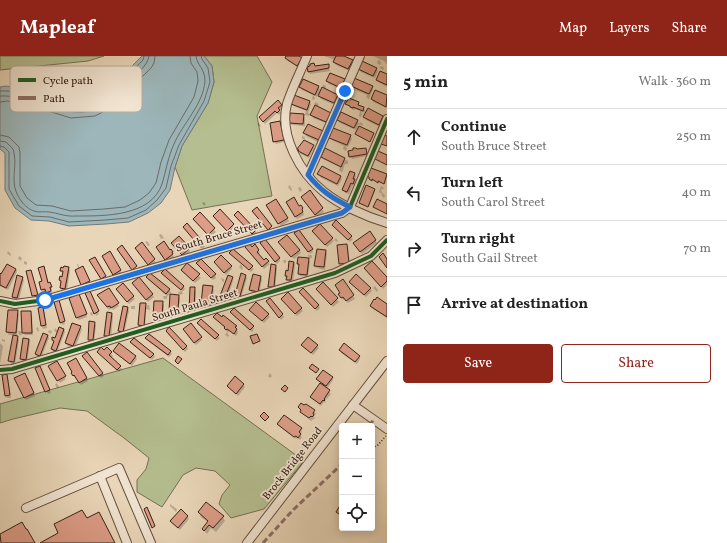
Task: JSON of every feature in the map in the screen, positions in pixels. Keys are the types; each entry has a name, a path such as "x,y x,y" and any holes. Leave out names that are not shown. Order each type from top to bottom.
{"street":[{"path":"307,56 287,104 286,130 296,159 316,186 325,194 371,218 387,223"},
{"path":"308,175 360,56"},
{"path":"350,207 387,119"},
{"name":"South Bruce Street","path":"0,301 15,304 45,300 328,218 342,213 350,207"},
{"name":"South Paula Street","path":"0,370 12,369 335,273 371,256 386,243"},
{"name":"Brock Bridge Road","path":"247,543 387,361"},
{"path":"353,405 387,429"},
{"path":"26,508 119,468 151,543"},
{"path":"100,476 127,543"}],"path":[{"path":"375,446 387,434"}],"green space":[{"path":"0,56 104,56 88,61 39,66 10,66 10,69 0,70"},
{"path":"204,56 257,56 272,82 257,116 272,196 192,210 175,167 182,146 208,103 214,82 212,66"},
{"path":"163,358 304,461 264,509 231,518 219,504 222,495 230,485 215,471 196,468 183,475 162,507 137,492 137,480 146,469 149,458 87,411 60,408 0,423 0,404"}],"water":[{"path":"142,56 204,56 212,66 214,82 208,103 182,146 175,167 170,190 161,203 148,213 129,222 69,226 49,221 31,220 15,208 5,190 5,153 0,149 0,87 10,87 10,112 142,112 142,66 132,66"}],"building":[{"path":"286,56 299,56 302,58 297,66 285,58"},
{"path":"336,56 344,56 353,60 348,69 333,62"},
{"path":"362,61 377,68 373,76 358,69"},
{"path":"314,63 315,66 329,64 329,68 308,72 307,67"},
{"path":"380,71 387,74 387,85 376,80"},
{"path":"330,73 345,79 341,88 326,81"},
{"path":"354,78 373,86 369,94 351,86"},
{"path":"303,79 319,86 315,95 299,87"},
{"path":"322,87 338,95 334,103 318,96"},
{"path":"375,90 387,95 386,107 371,99"},
{"path":"294,95 310,101 307,110 291,104"},
{"path":"349,98 359,102 358,105 364,107 363,111 345,104"},
{"path":"278,100 282,105 278,108 280,110 277,113 275,111 263,122 259,117"},
{"path":"315,105 331,113 326,122 310,115"},
{"path":"368,108 383,116 379,125 363,117"},
{"path":"341,112 358,120 354,128 337,120"},
{"path":"290,113 304,114 303,124 289,123"},
{"path":"280,121 284,140 273,142 270,123"},
{"path":"308,124 323,131 319,140 303,133"},
{"path":"359,126 374,133 370,142 355,134"},
{"path":"333,128 351,135 347,145 329,138"},
{"path":"384,135 387,136 387,146 381,144"},
{"path":"304,140 314,145 308,156 297,149"},
{"path":"325,148 345,158 341,167 321,157"},
{"path":"353,148 366,148 367,154 349,157 348,151 353,150"},
{"path":"378,151 387,155 387,165 375,159"},
{"path":"322,166 341,176 337,184 317,174"},
{"path":"371,168 387,174 384,184 369,179 367,176"},
{"path":"350,171 355,173 353,179 355,179 353,184 351,183 347,192 342,190"},
{"path":"366,185 375,189 368,207 359,203"},
{"path":"310,190 323,208 315,215 301,197"},
{"path":"294,197 299,206 301,205 303,208 303,212 295,217 286,202"},
{"path":"276,199 288,218 278,224 266,205"},
{"path":"377,199 387,204 387,214 373,207"},
{"path":"257,207 272,226 268,230 252,211"},
{"path":"220,209 234,224 227,231 213,216"},
{"path":"238,211 256,230 252,234 234,215"},
{"path":"200,212 215,228 208,235 193,219"},
{"path":"336,220 352,236 348,240 332,225"},
{"path":"187,223 205,244 200,247 183,227"},
{"path":"320,224 333,238 325,245 312,231"},
{"path":"299,230 313,249 308,252 294,233"},
{"path":"370,231 376,240 360,252 353,243"},
{"path":"287,235 300,250 291,257 278,242"},
{"path":"179,236 190,248 182,255 171,243"},
{"path":"265,239 280,258 275,262 260,243"},
{"path":"164,241 173,252 173,254 165,260 156,247"},
{"path":"142,242 155,259 148,265 135,248"},
{"path":"249,243 252,247 255,244 259,250 257,252 264,260 266,258 269,261 262,267 245,247"},
{"path":"347,244 349,263 339,264 337,245"},
{"path":"122,245 137,266 132,270 117,249"},
{"path":"233,249 253,266 249,270 229,253"},
{"path":"317,249 326,250 324,267 314,266"},
{"path":"110,251 121,270 113,275 102,256"},
{"path":"383,253 387,259 387,268 379,257"},
{"path":"221,255 232,266 224,273 214,262"},
{"path":"95,257 106,276 101,279 89,260"},
{"path":"298,257 309,258 307,275 298,274"},
{"path":"201,259 216,274 211,278 196,263"},
{"path":"289,261 294,262 291,280 286,280 287,276 285,276 286,270 288,271"},
{"path":"372,261 387,277 387,281 381,287 364,268"},
{"path":"187,263 200,274 193,281 181,270"},
{"path":"7,264 16,269 6,288 0,285 0,273 1,274"},
{"path":"271,264 276,265 274,287 268,287"},
{"path":"44,266 48,283 50,282 52,287 50,287 51,291 46,293 45,289 41,290 39,282 42,281 38,268"},
{"path":"64,266 69,267 65,289 60,288 61,281 59,280 60,276 62,277 63,271 60,271 61,267 63,268"},
{"path":"83,266 90,281 81,285 75,270"},
{"path":"165,269 184,286 181,290 161,273"},
{"path":"31,270 38,295 32,296 26,271"},
{"path":"150,273 170,289 166,294 146,277"},
{"path":"241,273 246,275 240,296 235,295"},
{"path":"253,274 261,276 258,292 249,290"},
{"path":"356,274 371,288 364,295 349,282"},
{"path":"17,275 23,277 17,298 12,297"},
{"path":"228,275 233,277 223,303 218,301"},
{"path":"139,277 153,294 146,300 132,283"},
{"path":"343,279 354,295 346,301 338,294 340,293 335,285"},
{"path":"323,282 338,298 331,305 316,289"},
{"path":"123,283 134,296 127,302 116,289"},
{"path":"203,285 213,286 210,305 201,304"},
{"path":"190,287 195,287 194,311 189,311"},
{"path":"109,288 119,303 111,308 110,306 107,307 97,295"},
{"path":"303,288 319,305 315,309 299,292"},
{"path":"90,291 99,311 94,314 85,293"},
{"path":"288,292 302,308 295,314 281,299"},
{"path":"79,294 87,314 76,318 69,298"},
{"path":"170,294 179,295 178,311 169,311"},
{"path":"377,297 387,304 387,317 370,306"},
{"path":"270,298 283,314 279,318 266,301"},
{"path":"59,300 65,321 60,323 54,302"},
{"path":"154,301 163,301 162,318 153,317"},
{"path":"256,302 269,314 262,321 249,310"},
{"path":"140,303 146,303 144,326 138,325"},
{"path":"123,306 128,307 123,332 118,331"},
{"path":"43,307 46,325 41,326 38,308"},
{"path":"234,308 254,326 250,330 230,312"},
{"path":"8,310 18,310 16,333 6,332"},
{"path":"21,311 31,311 32,333 22,333"},
{"path":"107,312 112,313 109,336 104,336"},
{"path":"217,313 222,317 223,315 237,326 235,327 237,329 234,334 227,329 226,330 224,328 225,327 213,317"},
{"path":"201,319 219,335 215,339 197,323"},
{"path":"89,321 95,322 93,340 88,340"},
{"path":"72,323 81,326 73,346 65,343"},
{"path":"191,323 202,337 194,343 183,329"},
{"path":"59,327 64,329 56,351 51,349 54,341 52,340 52,337 55,338"},
{"path":"169,327 187,346 183,350 166,331"},
{"path":"43,333 48,335 40,356 35,354"},
{"path":"149,334 171,351 168,355 145,338"},
{"path":"257,334 260,341 253,344 250,336"},
{"path":"13,335 18,336 14,362 8,361"},
{"path":"308,337 318,345 311,353 301,345"},
{"path":"23,338 29,339 26,360 20,359"},
{"path":"134,338 154,354 150,358 130,342"},
{"path":"119,343 136,356 130,364 113,351"},
{"path":"344,343 360,356 355,362 339,350"},
{"path":"101,347 104,350 107,347 112,352 109,355 121,366 117,370 97,352"},
{"path":"87,352 103,373 99,376 82,356"},
{"path":"178,356 182,359 178,364 175,361"},
{"path":"76,358 87,378 79,383 71,373 72,372 67,363"},
{"path":"57,361 66,376 57,381 48,366"},
{"path":"312,364 319,369 316,373 309,368"},
{"path":"40,366 50,390 45,392 35,368"},
{"path":"323,370 333,377 326,386 316,379"},
{"path":"25,373 34,393 24,398 14,378"},
{"path":"7,374 10,395 5,396 2,375"},
{"path":"235,376 244,384 236,394 227,386"},
{"path":"320,383 330,390 324,399 325,400 323,400 320,404 310,397"},
{"path":"285,385 288,388 285,392 281,389"},
{"path":"301,403 304,405 306,404 315,410 312,417 311,416 309,418 300,412 301,410 298,407"},
{"path":"264,412 269,417 265,421 260,416"},
{"path":"284,415 302,428 299,432 301,434 298,438 296,436 294,437 277,424"},
{"path":"206,502 224,516 213,528 209,525 204,531 202,529 208,521 198,512"},
{"path":"147,507 155,526 152,528 144,509"},
{"path":"339,507 339,514 336,512"},
{"path":"181,509 188,516 178,528 170,521"},
{"path":"82,510 87,518 99,512 115,543 40,543 58,533 54,524"},
{"path":"22,522 35,543 1,543 0,534"}],"marked path":[{"path":"263,543 293,510 339,467"}],"cycle path":[{"path":"0,301 15,304 45,300 342,213 350,207 387,119"},
{"path":"0,370 12,369 335,273 371,256 387,240"}],"route":[{"path":"45,300 342,213 350,207 325,194 316,186 308,175 345,91"}]}
